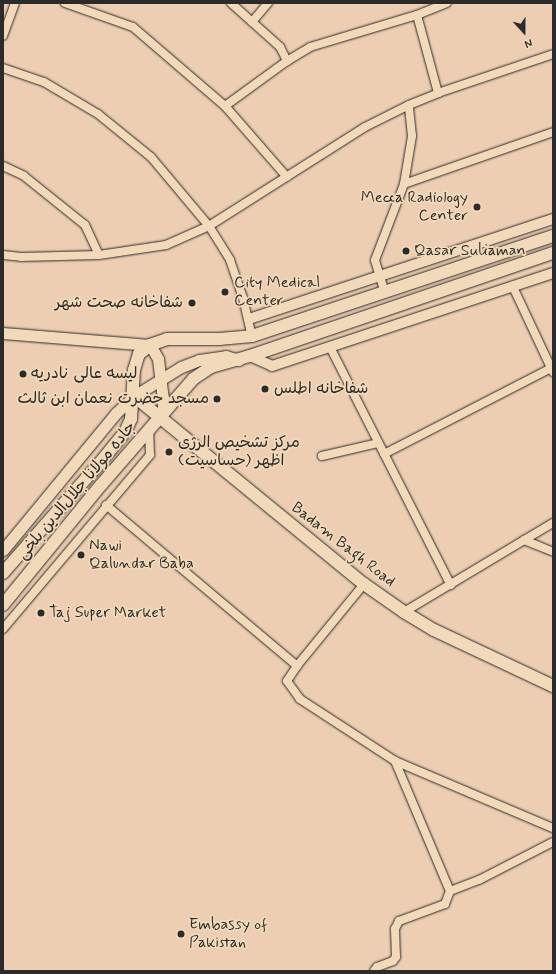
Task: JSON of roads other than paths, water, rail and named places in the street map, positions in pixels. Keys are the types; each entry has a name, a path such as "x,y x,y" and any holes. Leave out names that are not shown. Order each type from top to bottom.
{"main road":[{"path":"3,333 150,345 167,339 219,339 252,336 553,236"},
{"name":"جاده مولانا جلال‌الدین بلخی","path":"3,605 161,414 193,379 211,367 250,356 553,253"},
{"path":"150,345 158,359 162,380 161,414"},
{"name":"جاده مولانا جلال‌الدین بلخی","path":"3,573 98,465 124,432 131,419 134,396 134,370 140,354 150,345"},
{"path":"3,550 116,413 134,396 181,367 199,360 226,356 238,360"},
{"name":"Badam Bagh Road","path":"134,396 161,414 364,584 404,612 440,633 553,686"}],"street":[{"path":"3,36 15,3"},
{"path":"65,3 133,27 225,106 287,177"},
{"path":"231,3 280,47 286,61"},
{"path":"252,22 268,3"},
{"path":"225,106 286,61 310,47 416,15 445,3"},
{"path":"416,15 438,93"},
{"path":"3,255 21,257 99,255 166,245 209,226 365,127 409,105 438,93 553,54"},
{"path":"3,68 44,82 98,114 151,157 209,226 230,260 243,298 252,336"},
{"path":"385,293 375,260 404,184 412,136 409,105"},
{"path":"404,184 553,132"},
{"path":"3,166 24,176 85,226 99,255"},
{"path":"249,319 553,219"},
{"path":"250,356 272,366 553,273"},
{"path":"384,454 552,370 513,287"},
{"path":"330,347 451,585"},
{"path":"3,629 106,505 150,455 149,428"},
{"path":"322,456 378,443"},
{"path":"106,505 298,666"},
{"path":"404,612 553,523"},
{"path":"524,540 553,552"},
{"path":"364,584 287,681 300,699 395,761 553,828"},
{"path":"374,971 377,967 393,962 396,957 395,929 399,921 445,904 450,891 395,761"},
{"path":"450,891 479,880 553,842"}],"place":[{"name":"Mecca Radiology Center","path":"477,207"},
{"name":"Qasar Suliaman","path":"406,251"},
{"name":"City Medical Center","path":"225,292"},
{"name":"شفاخانه صحت شهر","path":"192,303"},
{"name":"لیسه عالی نادریه","path":"23,374"},
{"name":"شفاخانه اطلس","path":"265,389"},
{"name":"مسجد حضرت نعمان ابن ثالث","path":"217,399"},
{"name":"مرکز تشخیص الرژی (حساسیت) اظهر","path":"169,452"},
{"name":"Nawi Qalundar Baba","path":"81,555"},
{"name":"Taj Super Market","path":"41,613"},
{"name":"Embassy of Pakistan","path":"181,934"}]}
